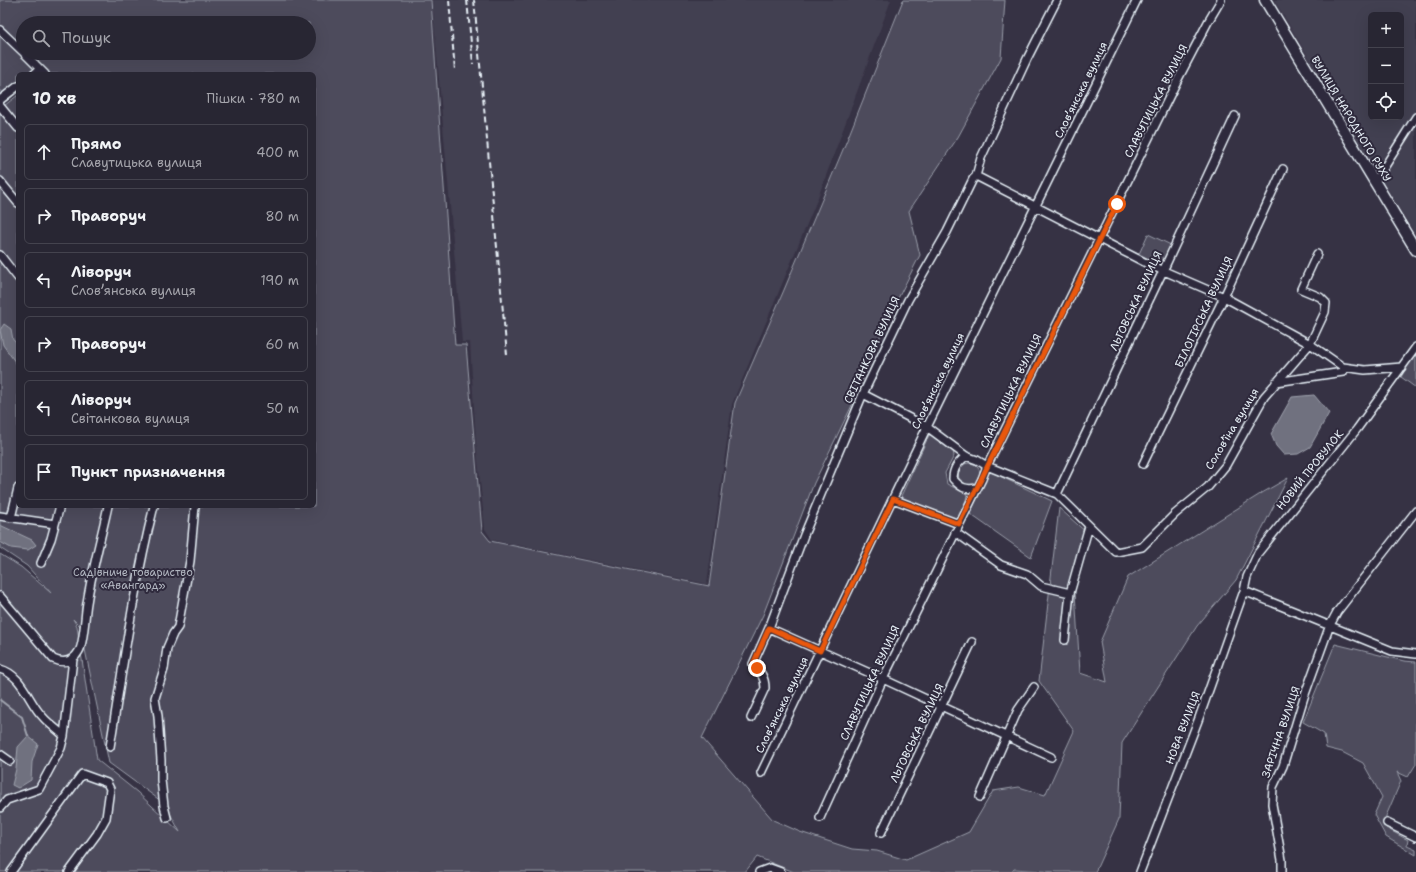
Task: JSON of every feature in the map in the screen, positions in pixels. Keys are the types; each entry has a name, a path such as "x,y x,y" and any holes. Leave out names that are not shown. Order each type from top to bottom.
{"main road":[{"name":"ВУЛИЦЯ НАРОДНОГО РУХУ","path":"1265,0 1416,250"}],"street":[{"name":"СВІТАНКОВА ВУЛИЦЯ","path":"752,718 765,688 765,683 761,672 753,664 769,628 807,528 863,394 908,300 948,232 973,179 976,176 981,158 1057,0"},
{"name":"Словʼянська вулиця","path":"761,773 927,427 1138,0"},
{"name":"СЛАВУТИЦЬКА ВУЛИЦЯ","path":"820,818 883,678 977,488 986,466 1175,84 1221,0"},
{"path":"0,30 16,46"},
{"path":"30,60 43,72"},
{"path":"0,100 16,88"},
{"path":"0,106 16,126"},
{"name":"ЛЬГОВСЬКА ВУЛИЦЯ","path":"1056,494 1163,271 1235,116"},
{"path":"1375,182 1416,117"},
{"name":"БІЛОГІРСЬКА ВУЛИЦЯ","path":"1143,464 1224,297 1283,169"},
{"path":"976,176 1163,271 1224,297 1310,344 1343,367 1365,370 1402,367"},
{"path":"0,181 16,201"},
{"name":"Соловʼїна вулиця","path":"1089,526 1116,552 1142,547 1175,514 1208,487 1226,465 1264,397 1310,344 1325,312 1326,303 1320,297 1301,289 1317,254"},
{"path":"0,255 16,275"},
{"name":"НОВИЙ ПРОВУЛОК","path":"1244,591 1247,577 1258,554 1357,429 1416,347"},
{"path":"1276,382 1343,372 1343,367"},
{"path":"863,394 927,427 966,456 977,460 986,466 1056,494 1089,526 1070,593 1065,640"},
{"path":"966,456 956,465 953,472 953,479 958,485 968,490 977,488"},
{"path":"11,518 16,497"},
{"path":"893,499 959,524"},
{"path":"41,563 51,540 59,508"},
{"path":"0,596 53,659 67,662 73,659 80,650 87,601 108,508"},
{"path":"110,747 126,645 146,538 154,508"},
{"path":"168,818 164,806 161,780 158,716 155,698 164,669 167,648 178,627 190,561 195,508"},
{"name":"ЗАРІЧНА ВУЛИЦЯ","path":"1282,872 1282,860 1272,804 1273,787 1282,766 1304,697 1330,625 1337,612 1416,511"},
{"path":"0,516 55,524"},
{"path":"955,532 1001,565 1027,574 1041,586 1070,593"},
{"path":"1244,591 1392,651 1416,654"},
{"name":"НОВА ВУЛИЦЯ","path":"1140,872 1199,718 1244,591"},
{"path":"769,628 883,678 941,707 1050,757"},
{"name":"ЛЬГОВСЬКА ВУЛИЦЯ","path":"881,832 972,642"},
{"path":"0,808 7,800 39,789 61,748 64,736 73,659"},
{"path":"0,669 9,672 21,684 42,717 64,736"},
{"path":"980,797 1018,710 1034,687"},
{"path":"0,754 10,761"},
{"path":"11,872 82,774 107,783 110,790 106,818 69,872"},
{"path":"1387,823 1416,837"},
{"path":"759,872 770,868 781,872"}],"shaded area":[{"path":"432,0 891,0 817,200 732,404 707,584 492,540 485,529 476,443 470,342 462,342"},
{"path":"1274,0 1416,0 1416,236"}],"green space":[{"name":"Садівниче товариство «Авангард»","path":"0,0 431,0 455,345 466,345 482,531 490,541 709,586 735,403 847,140 903,0 1005,0 1001,58 958,137 909,211 920,255 885,324 856,397 814,483 763,615 702,738 773,820 800,832 852,849 877,851 906,860 969,832 993,791 1019,787 1045,795 1074,731 1039,681 1059,508 1087,533 1089,541 1074,576 1080,673 1107,682 1100,642 1128,577 1288,478 1236,580 1197,626 1122,743 1119,819 1095,872 1057,872 1014,869 1012,872 794,872 757,857 745,872 0,872 0,554 21,567 51,593 27,566 0,548 0,109 16,97 16,508 316,508 316,72 16,72 16,94 0,106","holes":["73,619 80,626 109,763 165,804 180,832 137,792 97,760 77,626"]},
{"path":"1148,234 1173,246 1163,263 1157,263 1139,254"},
{"path":"1416,352 1416,388 1401,377"},
{"path":"929,435 935,436 953,451 954,456 945,473 947,484 967,494 966,500 957,519 905,500 901,496"},
{"path":"969,463 977,466 980,474 977,482 969,485 961,482 958,474 961,466"},
{"path":"989,471 1052,501 1031,557 970,514"},
{"path":"1335,644 1404,661 1416,662 1416,764 1408,777 1397,772 1401,781 1386,816 1386,828 1408,840 1407,845 1416,849 1416,855 1386,837 1374,815 1382,797 1363,763 1342,752 1326,748 1324,734 1303,722"}],"water":[{"path":"4,324 11,329 13,340 16,342 16,363 3,345 0,330"},
{"path":"1314,395 1329,413 1310,447 1298,454 1284,455 1276,446 1271,434 1292,397"},
{"path":"0,525 32,540 36,545 28,550 11,548 0,542"},
{"path":"28,736 38,744 32,762 31,780 18,788 12,785 16,769 18,747"}],"waterway":[{"path":"0,700 22,717 28,736"}],"railway":[{"path":"449,0 455,71"},
{"path":"467,0 473,64"},
{"path":"474,0 507,355"}],"route":[{"path":"757,668 753,664 769,628 820,651 893,499 959,524 982,479 986,466 1117,204"}]}
